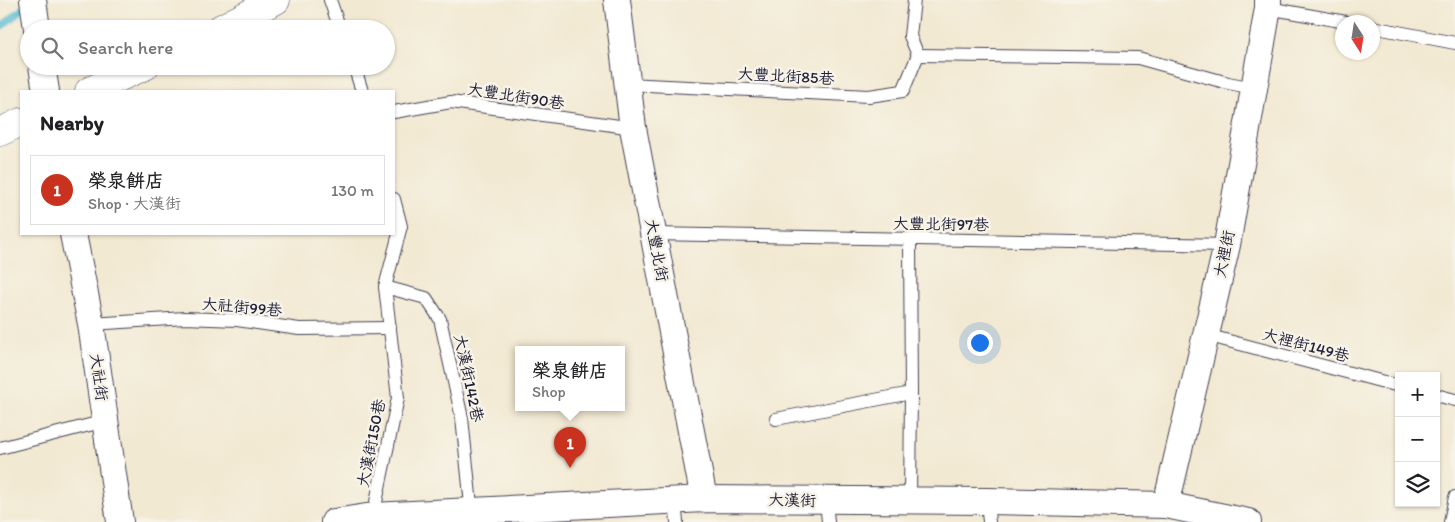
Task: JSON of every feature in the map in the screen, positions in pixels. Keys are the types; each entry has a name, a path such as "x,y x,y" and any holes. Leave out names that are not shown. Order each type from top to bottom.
{"street":[{"path":"237,20 276,0"},
{"name":"大豐北街","path":"617,0 633,128 704,499"},
{"name":"大裡街","path":"1166,505 1227,245 1268,4"},
{"path":"43,75 46,90"},
{"path":"91,90 125,75"},
{"path":"0,132 20,122"},
{"name":"大社街","path":"73,235 91,324 120,522"},
{"name":"大漢街","path":"334,522 373,516 472,517 676,511 704,499 827,511 910,500 988,512 1166,505 1248,522"}],"lane":[{"path":"330,0 337,20"},
{"path":"914,0 910,36 918,55 1138,58 1228,83 1255,86"},
{"path":"1268,4 1335,19"},
{"path":"1380,29 1455,43"},
{"name":"大豐北街85巷","path":"627,84 869,96 903,91 918,55"},
{"path":"357,75 362,90"},
{"name":"大豐北街90巷","path":"395,112 451,102 633,128"},
{"path":"385,288 401,226 395,203"},
{"name":"大豐北街97巷","path":"654,234 1227,245"},
{"path":"910,239 910,500"},
{"name":"大漢街150巷","path":"373,516 398,398 385,288"},
{"name":"大漢街142巷","path":"385,288 426,298 440,319 462,418 472,517"},
{"name":"大社街99巷","path":"91,324 186,318 237,320 299,329 390,328"},
{"name":"大裡街149巷","path":"1206,335 1395,385"},
{"path":"776,419 911,393"},
{"path":"1440,396 1455,400"},
{"path":"0,448 105,421"},
{"path":"1450,522 1455,497"}],"waterway":[{"path":"0,28 28,4"}],"place":[{"name":"榮泉餅店","path":"570,468"}]}
